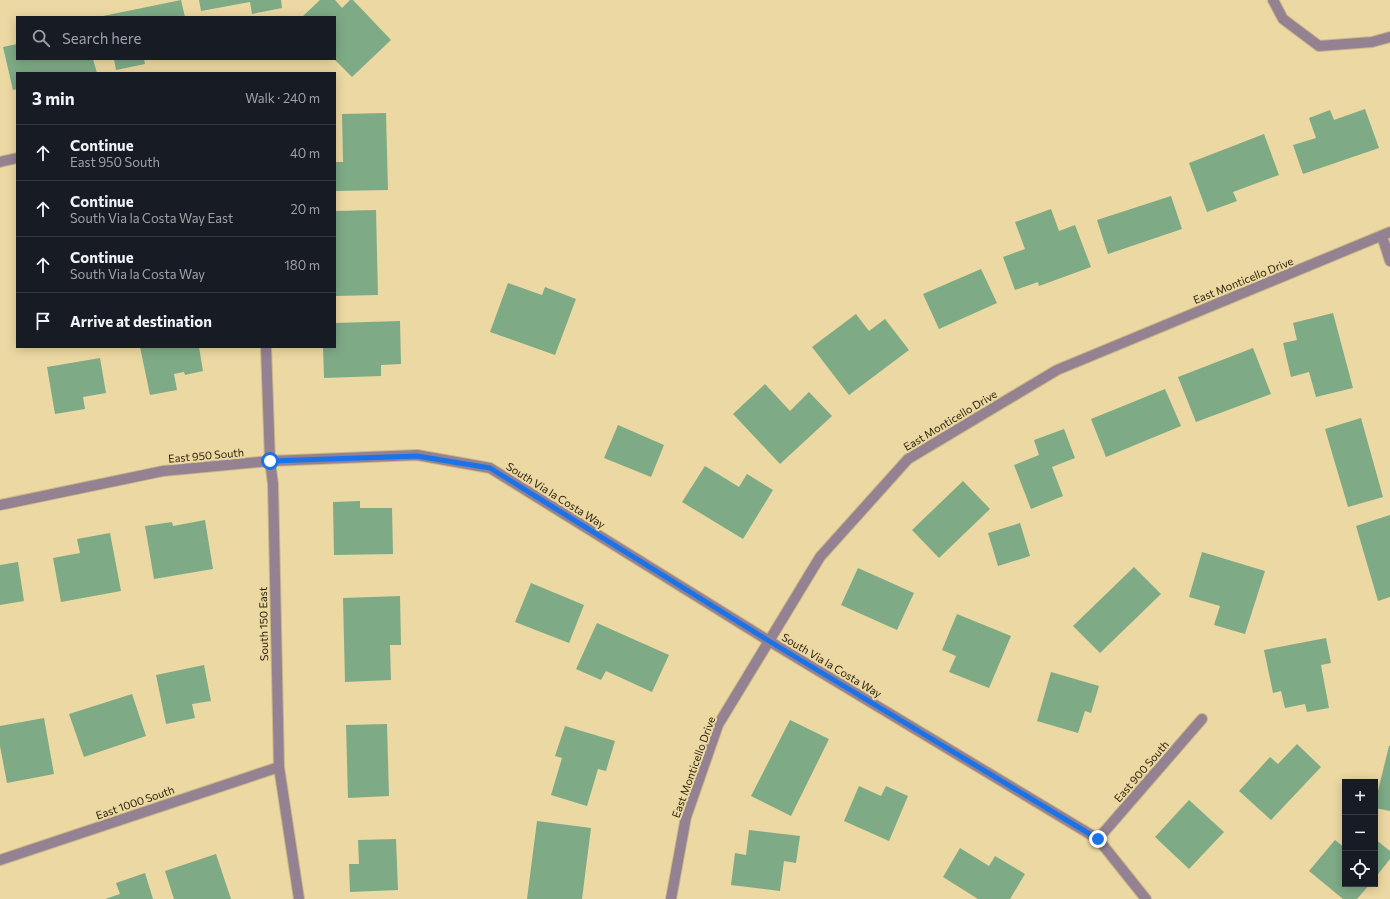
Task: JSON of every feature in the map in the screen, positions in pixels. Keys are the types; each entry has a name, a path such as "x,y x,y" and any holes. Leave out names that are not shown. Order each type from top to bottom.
{"street":[{"path":"1273,0 1283,19 1319,46 1372,42 1390,37"},
{"path":"0,162 16,158"},
{"path":"1386,234 1390,260"},
{"name":"East Monticello Drive","path":"671,899 686,818 718,725 820,557 908,459 1057,370 1386,234"},
{"name":"South 150 East","path":"266,348 272,484 278,767 299,899"},
{"name":"East 950 South","path":"0,505 163,471 270,461 417,456 490,468"},
{"name":"South Via la Costa Way","path":"490,468 769,641 1098,839 1146,899"},
{"name":"East 900 South","path":"1098,839 1202,719"},
{"name":"East 1000 South","path":"0,860 278,767"}],"building":[{"path":"181,0 185,16 103,16"},
{"path":"199,0 281,0 282,8 252,14 250,2 201,11"},
{"path":"320,0 335,0 342,8 350,0 353,0 391,40 352,77 335,60 336,16 303,16"},
{"path":"16,44 16,60 93,60 97,72 16,72 16,89 13,90 3,47"},
{"path":"114,60 144,60 145,64 116,70"},
{"path":"1365,109 1379,148 1303,174 1293,145 1316,138 1309,118 1330,110 1334,120"},
{"path":"386,113 388,190 336,191 336,162 343,162 342,114"},
{"path":"1264,134 1279,175 1233,192 1237,201 1207,212 1189,163"},
{"path":"1171,196 1182,229 1108,254 1097,220"},
{"path":"1051,209 1059,231 1075,225 1091,267 1039,286 1038,282 1015,290 1003,257 1025,249 1015,222"},
{"path":"376,210 378,295 336,296 336,211"},
{"path":"981,269 997,303 939,329 923,294"},
{"path":"508,283 542,295 545,287 576,299 555,355 490,332"},
{"path":"1333,313 1353,388 1316,397 1309,372 1291,377 1283,343 1297,340 1293,323"},
{"path":"856,314 869,331 885,319 909,350 849,395 812,347"},
{"path":"400,321 401,364 381,365 381,376 324,378 323,348 336,348 336,323"},
{"path":"140,348 199,348 203,371 185,375 184,372 174,374 177,390 150,395"},
{"path":"1253,348 1271,394 1196,422 1178,377"},
{"path":"100,358 106,393 83,397 85,409 55,414 47,367"},
{"path":"765,384 790,411 809,392 832,416 780,464 733,414"},
{"path":"1165,389 1181,426 1106,457 1091,419"},
{"path":"1361,418 1383,497 1348,507 1325,429"},
{"path":"618,425 664,445 651,477 604,458"},
{"path":"1064,429 1075,458 1052,467 1063,496 1031,509 1014,465 1039,455 1034,440"},
{"path":"705,466 739,487 747,474 773,490 743,539 682,502"},
{"path":"963,481 990,509 939,558 912,530"},
{"path":"360,501 360,508 392,508 393,554 334,555 333,502"},
{"path":"1390,515 1390,597 1378,601 1356,526"},
{"path":"205,520 213,569 154,579 145,526 172,522 173,526"},
{"path":"1020,523 1030,556 998,566 988,533"},
{"path":"110,533 121,591 61,602 53,558 80,553 77,539"},
{"path":"1202,552 1265,571 1245,634 1214,625 1220,606 1189,597"},
{"path":"18,562 24,601 0,605 0,565"},
{"path":"1134,567 1161,594 1100,653 1073,626"},
{"path":"858,568 914,593 897,630 841,605"},
{"path":"531,583 584,605 569,643 515,622"},
{"path":"400,596 401,645 390,645 391,680 345,682 343,598"},
{"path":"957,614 1011,636 989,688 949,672 956,656 942,650"},
{"path":"597,623 669,655 652,692 606,671 601,680 576,669"},
{"path":"1326,638 1331,663 1321,665 1329,708 1307,712 1305,704 1285,708 1281,691 1273,693 1264,650"},
{"path":"204,665 211,701 192,704 195,718 166,724 156,675"},
{"path":"1051,672 1099,686 1091,713 1085,711 1078,733 1037,721"},
{"path":"132,694 146,736 84,757 69,714"},
{"path":"44,718 54,774 7,783 0,746 0,726"},
{"path":"790,720 829,739 791,816 751,796"},
{"path":"387,724 389,796 348,798 346,725"},
{"path":"565,726 615,741 606,771 598,769 587,806 551,795 562,758 555,756"},
{"path":"1297,744 1321,767 1271,820 1239,791 1270,757 1278,764"},
{"path":"1390,746 1390,811 1378,809 1378,791"},
{"path":"859,786 881,796 886,786 908,796 889,841 844,821"},
{"path":"1189,800 1224,832 1189,869 1155,837"},
{"path":"537,821 591,828 582,899 527,899"},
{"path":"749,830 800,836 796,863 784,861 780,891 731,885 735,853 746,855"},
{"path":"396,839 398,890 350,892 349,864 359,864 358,840"},
{"path":"1335,840 1342,846 1342,887 1367,887 1357,899 1343,899 1309,871"},
{"path":"1378,841 1390,851 1390,859 1378,874"},
{"path":"960,848 989,866 995,856 1025,874 1010,899 978,899 943,877"},
{"path":"216,854 231,899 174,899 165,871"},
{"path":"145,873 153,899 105,899 120,894 116,883"}],"route":[{"path":"270,461 417,456 490,468 769,641 1098,839"}]}
